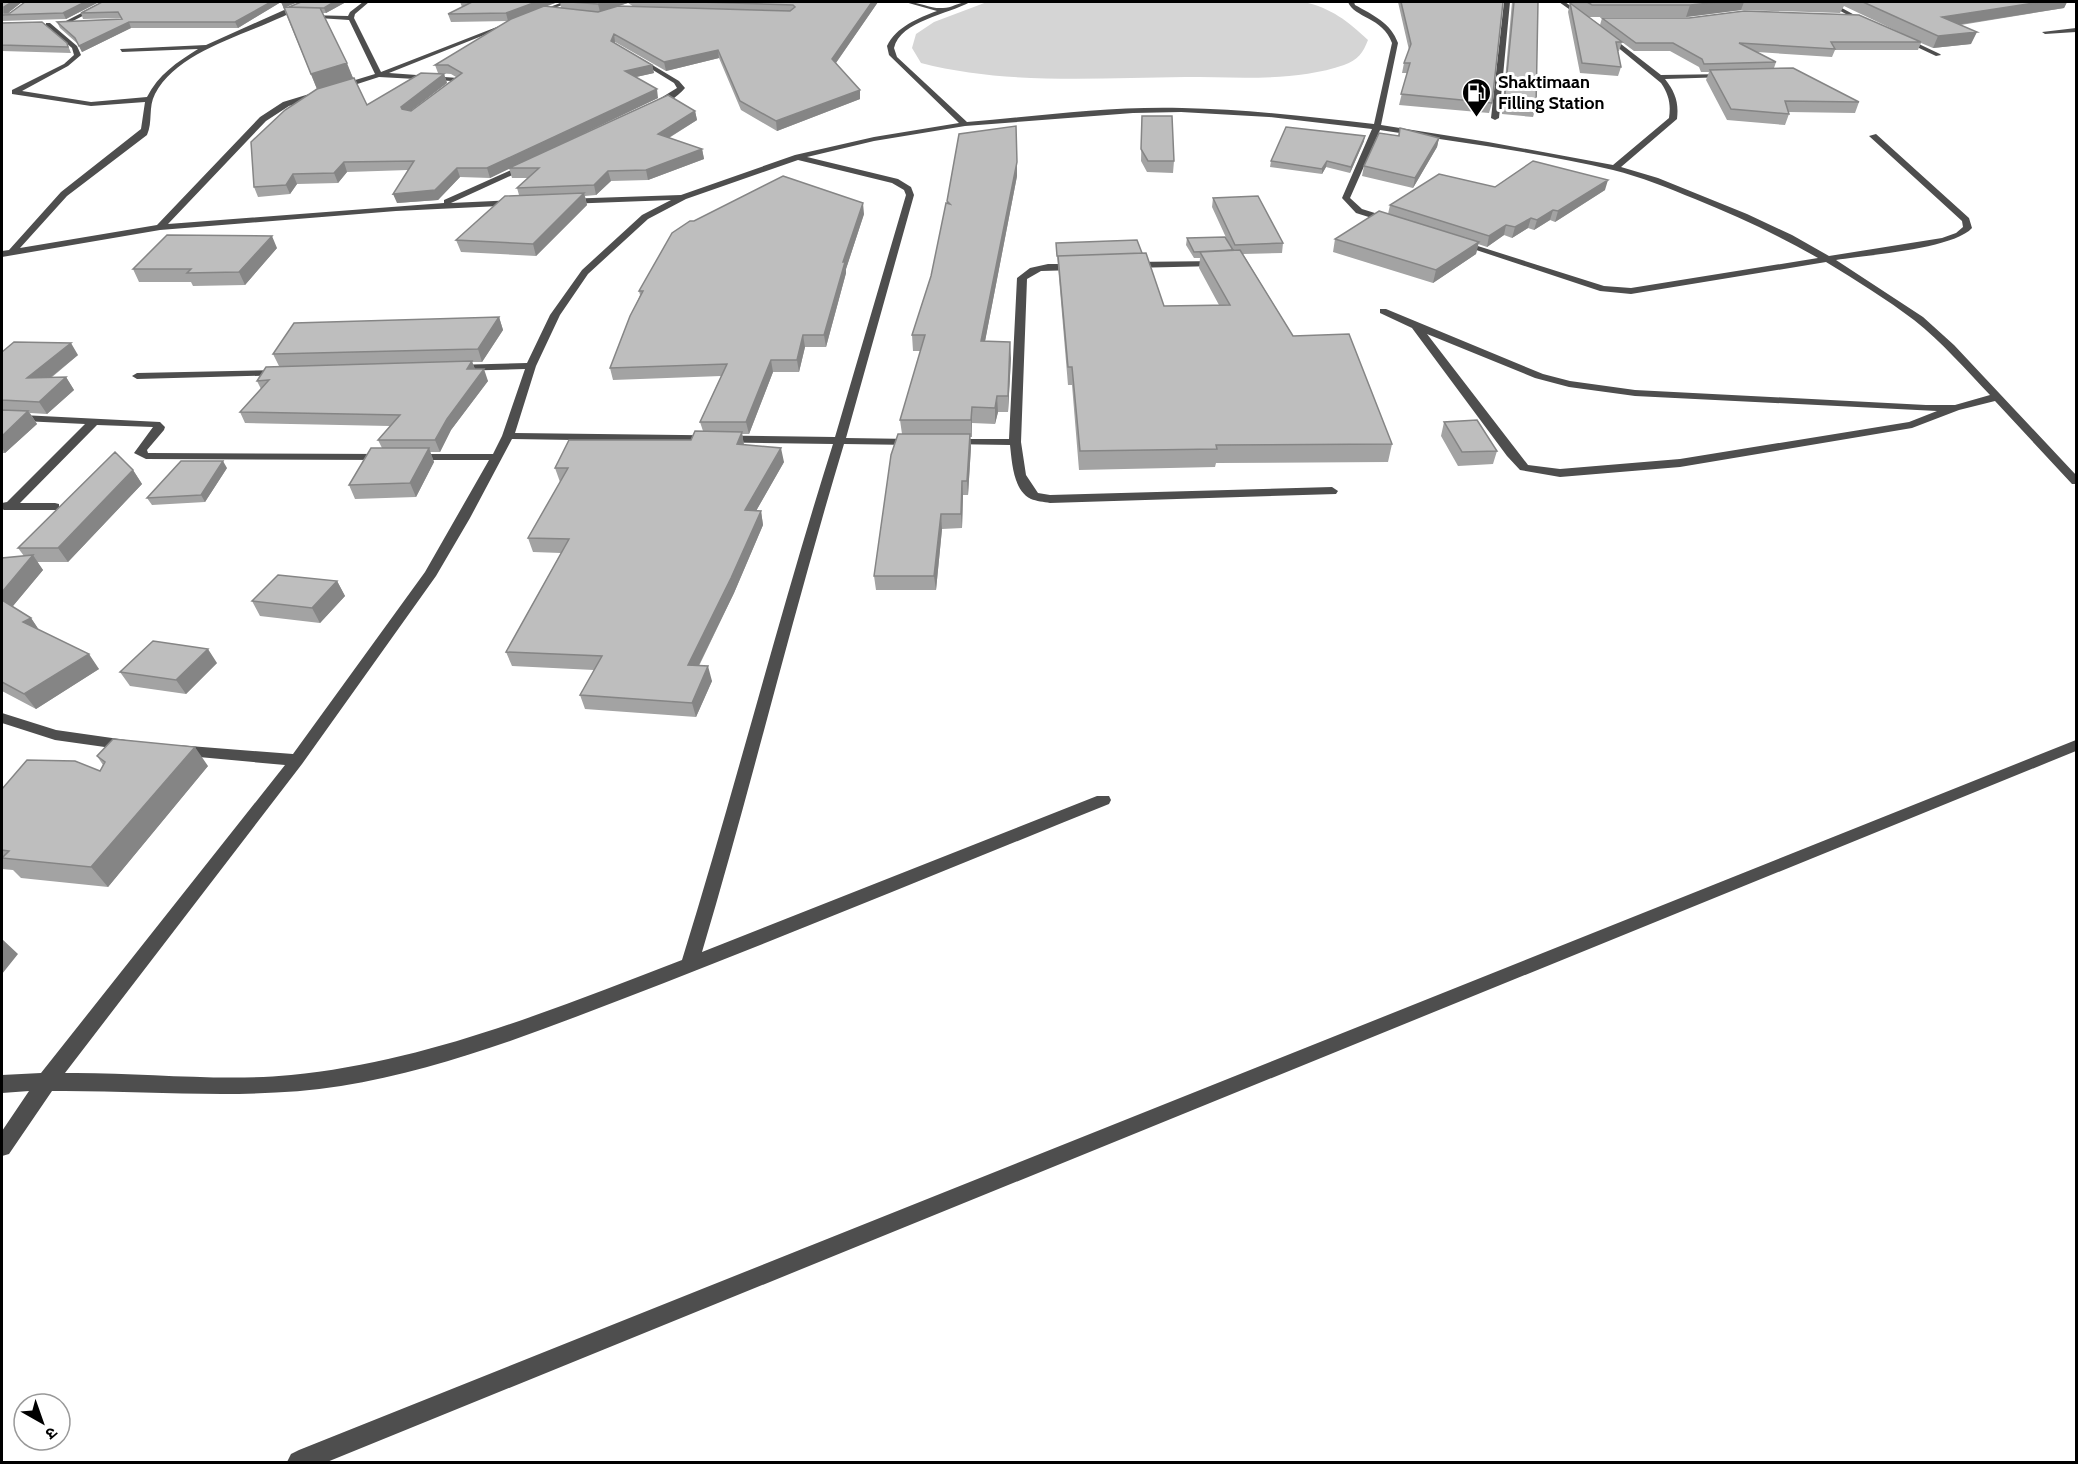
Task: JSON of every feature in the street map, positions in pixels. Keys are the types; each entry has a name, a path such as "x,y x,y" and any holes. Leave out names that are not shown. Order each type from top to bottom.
{"street":[{"path":"65,23 107,2"},
{"path":"12,252 64,194 144,133 149,99 166,74 207,47 306,2"},
{"path":"366,2 352,13 351,18 379,75"},
{"path":"160,227 273,111 294,100 379,75 567,2"},
{"path":"908,2 942,10"},
{"path":"965,124 894,58 891,44 898,34 942,10 967,2"},
{"path":"1351,2 1353,6 1387,27 1395,43 1377,127 1346,198 1348,204 1359,211 1405,226"},
{"path":"1495,118 1507,2"},
{"path":"1562,2 1589,21"},
{"path":"1827,2 1868,22"},
{"path":"544,10 566,13"},
{"path":"272,17 351,18"},
{"path":"1834,17 1857,18"},
{"path":"37,24 87,23"},
{"path":"48,24 75,47 78,55 66,65 15,92 91,104 149,99"},
{"path":"1597,27 1660,77 1674,96 1677,108 1673,119 1615,168"},
{"path":"2045,32 2076,30"},
{"path":"1898,37 1938,56"},
{"path":"122,50 207,47"},
{"path":"626,52 677,82 681,88 674,95 645,111"},
{"path":"379,75 456,79 456,83 438,96"},
{"path":"1660,77 1736,75"},
{"path":"2,1147 47,1081 297,760 431,573 465,518 508,436 531,366 555,315 585,272 645,217 683,197 798,158 874,139 965,124 1181,110 1269,115 1377,127 1498,146 1615,168 1700,197 1789,237 1857,276 1919,319 1950,347 2076,481"},
{"path":"1449,240 1618,292 1943,240 1959,235 1968,228 1966,220 1873,136"},
{"path":"689,965 736,810 803,559 910,195 908,189 895,181 798,158"},
{"path":"439,206 537,160"},
{"path":"555,202 683,197"},
{"path":"2,254 160,227 439,206 532,202"},
{"path":"1125,266 1230,263"},
{"path":"1089,266 1043,268 1033,270 1022,278 1016,442 1020,475 1025,486 1035,496 1050,499 1332,491"},
{"path":"1383,310 1416,326 1539,376 1594,388 1635,393 1955,408"},
{"path":"1416,326 1511,454 1524,468 1540,472 1582,472 1680,463 1724,456 1912,425 1955,408 1996,397"},
{"path":"436,369 531,366"},
{"path":"137,376 292,372"},
{"path":"2,417 93,423 156,424 159,427 158,430 141,449 140,453 146,456 497,457"},
{"path":"6,506 93,423"},
{"path":"508,436 921,442"},
{"path":"945,442 1016,442"},
{"path":"6,506 55,507"},
{"path":"2,718 55,735 142,747"},
{"path":"299,1462 2076,745"},
{"path":"166,749 297,760"},
{"path":"2,1084 47,1081 222,1085 292,1084 372,1071 460,1049 531,1025 689,965 1103,800"}],"shaded area":[{"path":"987,2 1304,2 1339,16 1368,40 1359,56 1344,65 1286,76 1052,79 986,75 921,63 912,48 916,34 934,22"}],"building":[{"path":"2,2 12,2 4,7 4,13 10,13 25,2 85,2 63,13 2,15"},
{"path":"102,2 271,2 235,22 129,22 79,46 75,38 57,22 122,19 118,12 81,13"},
{"path":"301,2 334,2 324,8 289,7"},
{"path":"472,2 536,2 506,13 448,14"},
{"path":"570,2 606,2 598,4"},
{"path":"698,2 872,2 832,59 860,90 776,121 740,101 718,50 664,62 614,34 611,41 652,65 625,71 657,89 487,168 457,168 435,190 393,194 414,161 344,162 334,173 293,174 286,185 254,187 251,142 285,110 317,89 354,78 367,105 421,73 444,74 401,107 411,111 462,73 448,65 435,65 511,19 544,6 598,12 618,6 790,11 795,7 793,5"},
{"path":"1401,2 1503,2 1492,103 1401,94 1410,63 1404,63 1411,44"},
{"path":"1514,2 1538,2 1536,107 1504,104"},
{"path":"1587,2 1720,2 1690,5 1592,5"},
{"path":"1863,2 2040,2 1942,17 1977,32 1938,36"},
{"path":"1570,3 1622,42 1616,42 1621,67 1582,63"},
{"path":"284,7 320,8 347,63 311,74"},
{"path":"1744,11 1859,15 1921,42 1831,42 1835,49 1739,43 1776,62 1704,64 1702,59 1673,43 1636,43 1602,18 1689,18"},
{"path":"42,22 67,43 68,47 2,45 2,23"},
{"path":"1793,68 1859,102 1785,101 1789,114 1731,109 1710,70"},
{"path":"668,95 695,111 658,134 702,149 646,170 608,171 594,185 517,188 539,168 509,168"},
{"path":"1142,116 1172,116 1174,161 1148,161 1141,149"},
{"path":"1016,126 1017,162 981,341 1010,342 1008,396 997,396 995,408 972,407 971,420 900,420 925,335 912,335 931,276 946,203 950,204 947,201 959,134"},
{"path":"1286,127 1365,136 1351,167 1327,161 1322,169 1271,161"},
{"path":"1400,128 1439,138 1415,178 1364,166 1379,133 1399,136"},
{"path":"1533,161 1608,180 1558,211 1553,210 1537,220 1531,218 1515,227 1506,225 1489,236 1390,205 1439,174 1495,187"},
{"path":"783,176 863,203 843,262 845,262 824,335 803,335 797,360 771,360 746,422 700,422 727,364 610,368 630,316 643,291 639,291 672,233 690,221"},
{"path":"584,193 533,244 456,240 505,196"},
{"path":"1258,196 1283,243 1235,245 1213,198"},
{"path":"1379,211 1479,242 1436,270 1335,239"},
{"path":"167,235 272,236 239,272 187,273 191,269 133,269"},
{"path":"1225,237 1233,250 1194,252 1187,238"},
{"path":"1137,240 1142,253 1057,256 1056,243"},
{"path":"1240,250 1293,336 1349,334 1392,444 1216,445 1217,449 1080,451 1072,367 1068,367 1058,256 1146,253 1164,306 1230,305 1200,252"},
{"path":"499,317 478,349 273,354 294,323"},
{"path":"14,342 71,343 27,378 66,377 39,402 2,400 2,352"},
{"path":"472,361 467,369 484,369 447,419 435,440 378,440 400,415 240,412 269,380 257,381 266,367"},
{"path":"2,410 28,411 2,436"},
{"path":"1477,420 1497,451 1462,452 1444,422"},
{"path":"695,431 742,432 737,444 781,448 745,510 761,511 688,665 708,666 692,703 580,695 602,656 506,652 569,539 528,538 568,468 555,468 569,440 691,440"},
{"path":"898,434 970,434 967,481 962,481 961,514 941,514 934,576 874,576 891,455"},
{"path":"371,448 429,448 410,483 349,485"},
{"path":"115,452 133,470 58,548 18,548"},
{"path":"181,461 223,461 201,495 147,498"},
{"path":"33,555 2,592 2,558"},
{"path":"278,575 337,581 312,608 252,601"},
{"path":"2,600 31,618 23,622 89,654 24,694 2,682"},
{"path":"153,641 208,649 176,680 120,672"},
{"path":"113,739 195,747 91,867 2,858 9,851 2,850 2,789 27,760 75,761 100,771 105,762 97,756"}],"place":[{"name":"Shaktimaan Filling Station","path":"1477,118"}]}
